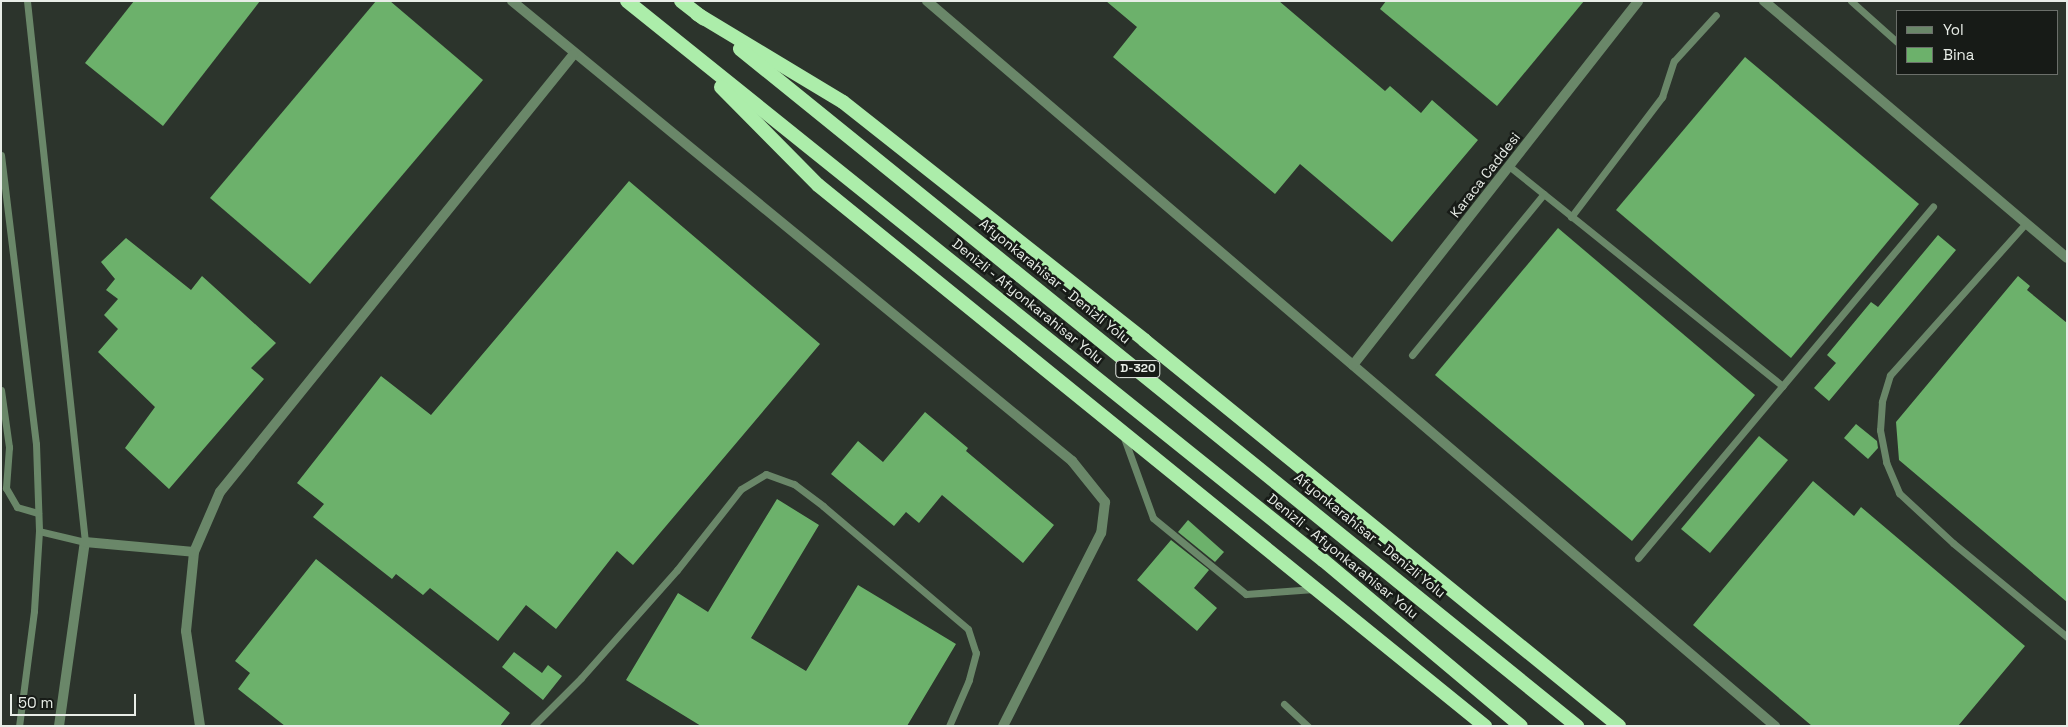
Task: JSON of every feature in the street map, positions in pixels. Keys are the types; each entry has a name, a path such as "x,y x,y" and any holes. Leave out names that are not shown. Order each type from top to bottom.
{"highway":[{"name":"Denizli - Afyonkarahisar Yolu","path":"628,1 1308,548 1521,726"},
{"name":"D-320","path":"681,1 697,14"},
{"path":"697,14 843,102 1144,340 1619,726"},
{"name":"Afyonkarahisar - Denizli Yolu","path":"697,14 1577,726"},
{"path":"672,38 818,185 1318,589 1484,726"}],"street":[{"path":"512,1 573,55 1072,461 1105,502 1101,532 1003,726"},
{"path":"927,1 1775,726"},
{"name":"Karaca Caddesi","path":"1353,365 1638,1"},
{"path":"1764,1 2067,258"},
{"path":"200,726 186,631 194,552 220,492 573,55"},
{"path":"58,726 85,542 194,552"}],"lane":[{"path":"27,1 85,542 38,530"},
{"path":"1851,1 1896,41"},
{"path":"1571,217 1662,97 1674,61 1716,15"},
{"path":"1,155 36,444 38,530 34,611 19,726"},
{"path":"1509,166 1783,386"},
{"path":"1412,355 1544,194"},
{"path":"1638,558 1933,207"},
{"path":"2026,223 1890,375 1882,402 1880,430 1886,462 1900,492 1953,543 2067,637"},
{"path":"1,390 9,447 6,488 17,507 38,513"},
{"path":"1121,430 1153,518 1217,571 1246,594 1318,589"},
{"path":"533,726 580,678 657,591 741,490 766,474 794,484 816,500 968,629 976,653 970,680 949,726"},
{"path":"1284,704 1308,726"}],"building":[{"path":"134,1 260,1 163,126 85,63"},
{"path":"376,1 390,1 483,80 310,284 210,198"},
{"path":"1106,1 1279,1 1385,91 1390,86 1421,113 1432,100 1478,140 1392,242 1300,164 1275,194 1113,57 1137,27"},
{"path":"1386,1 1584,1 1497,106 1380,9"},
{"path":"1745,57 1919,204 1791,358 1616,210"},
{"path":"629,181 820,344 633,565 617,551 556,629 526,605 498,641 430,588 423,595 396,574 392,579 313,517 324,504 297,483 381,376 431,415"},
{"path":"1558,228 1755,395 1632,541 1435,375"},
{"path":"1938,235 1956,250 1829,401 1814,388 1836,363 1827,355 1871,302 1878,307"},
{"path":"126,238 191,290 202,276 276,343 251,368 264,379 169,489 125,448 155,407 98,352 118,329 104,315 118,299 106,290 115,279 101,262"},
{"path":"2018,276 2030,286 2027,290 2067,323 2067,602 1899,460 1896,422"},
{"path":"925,412 968,448 966,451 1054,525 1023,563 942,495 919,523 906,512 894,526 831,474 858,441 883,462"},
{"path":"1856,424 1877,441 1878,448 1868,459 1844,438"},
{"path":"1759,436 1788,460 1710,553 1681,529"},
{"path":"1813,481 1854,516 1861,507 2025,646 1958,726 1812,726 1693,625"},
{"path":"777,499 819,525 751,638 806,671 858,585 956,644 907,726 701,726 626,680 678,593 708,612"},
{"path":"1188,520 1224,552 1215,562 1178,532"},
{"path":"1171,540 1209,570 1194,588 1217,608 1197,631 1137,580"},
{"path":"316,559 510,713 500,726 285,726 238,689 250,673 235,661"},
{"path":"514,652 542,673 548,665 562,676 543,700 502,667"}]}
